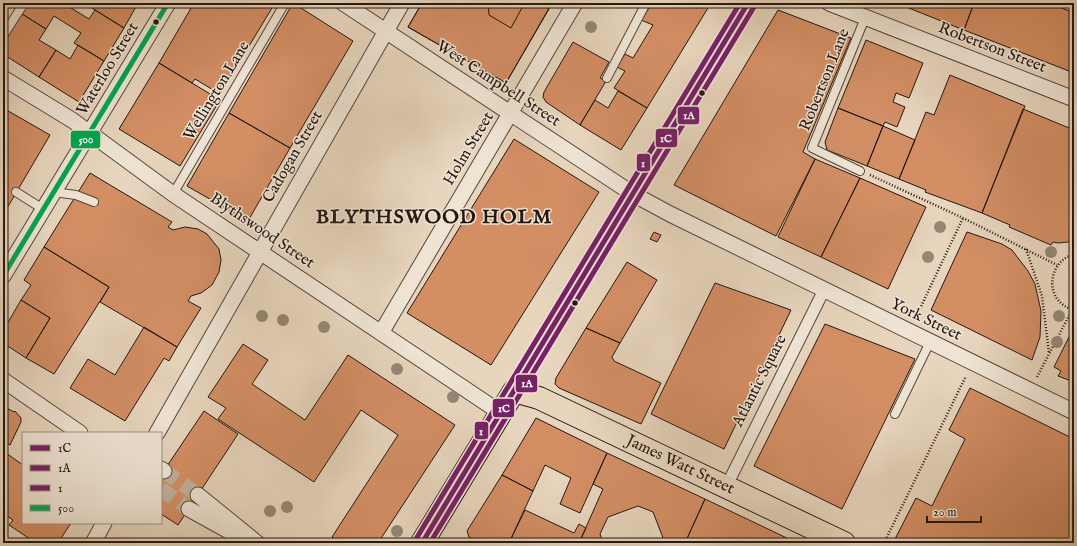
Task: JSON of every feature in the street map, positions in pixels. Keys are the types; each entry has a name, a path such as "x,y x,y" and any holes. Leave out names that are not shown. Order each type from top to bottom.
{"main road":[{"path":"430,541 514,391"},
{"name":"James Watt Street","path":"514,391 539,398 844,543"}],"street":[{"name":"Waterloo Street","path":"3,276 53,192 91,133 168,3"},
{"name":"West Campbell Street","path":"343,3 633,194"},
{"name":"Cadogan Street","path":"158,432 259,251 402,3"},
{"name":"Holm Street","path":"381,333 575,3"},
{"path":"514,391 748,3"},
{"name":"Robertson Street","path":"829,3 1074,100"},
{"name":"Blythswood Street","path":"3,78 91,133 173,194 501,413"},
{"name":"York Street","path":"633,194 670,214 1074,412"},
{"name":"Atlantic Square","path":"726,487 824,290"},
{"path":"3,380 79,432"},
{"path":"198,495 257,543"},
{"path":"189,508 251,543"},
{"path":"93,543 103,524"}],"lane":[{"path":"3,36 24,3"},
{"name":"Wellington Lane","path":"173,194 285,3"},
{"path":"607,78 646,3"},
{"name":"Robertson Lane","path":"860,171 812,148 865,18"},
{"path":"16,192 43,209"},
{"path":"53,192 76,195 94,202"},
{"path":"895,414 930,342"}],"path":[{"path":"860,171 963,218 1057,265"},
{"path":"908,331 963,218"},
{"path":"1026,249 1042,296 1050,353"},
{"path":"1031,390 1073,310 1060,303 1053,291 1052,277 1057,265 1067,256 1074,254"},
{"path":"884,543 973,363"}],"building":[{"path":"3,3 10,3 3,14"},
{"path":"24,3 63,3 89,19 95,10 124,28 104,61 74,43 81,33 54,16 46,29 19,12"},
{"path":"84,3 138,3 124,28"},
{"path":"194,3 275,3 220,94 195,79 192,83 159,63"},
{"path":"293,3 353,41 290,148 229,113"},
{"path":"422,3 552,3 506,83 408,27"},
{"path":"422,3 488,3 489,15 511,28 524,4 538,3 549,9 506,83 408,27"},
{"path":"652,3 711,3 647,108 614,88 625,71 617,67 625,54 633,58 653,25 641,20"},
{"path":"896,3 974,3 964,30"},
{"path":"974,3 1050,3 1074,13 1074,73 964,30"},
{"path":"778,10 851,38 803,152 815,159 776,236 674,185"},
{"path":"22,14 46,29 39,40 56,50 39,77 3,54 3,44"},
{"path":"866,40 923,63 909,98 896,93 893,102 905,107 897,127 885,122 883,126 838,108"},
{"path":"573,42 609,62 600,78 606,81 580,125 546,102 543,97 544,92"},
{"path":"78,45 104,61 79,102 39,77 56,50 70,59"},
{"path":"159,63 220,100 180,166 119,129"},
{"path":"950,75 1025,106 982,213 925,192 926,190 899,179 926,112 934,115"},
{"path":"618,91 647,108 621,150 580,125 595,100 608,108"},
{"path":"3,108 50,135 3,215"},
{"path":"838,108 883,126 867,166 827,150 825,142"},
{"path":"1023,109 1074,130 1074,238 1068,242 1053,242 1051,245 1009,227 1010,225 982,213"},
{"path":"229,113 290,148 248,221 187,186"},
{"path":"883,126 915,140 899,179 867,166"},
{"path":"514,139 599,192 491,365 407,313"},
{"path":"815,159 860,178 821,257 778,237"},
{"path":"90,173 172,222 168,227 173,230 185,227 198,229 207,234 219,249 221,260 219,272 212,285 201,293 191,296 188,301 201,308 177,347 100,302 109,287 44,247"},
{"path":"860,178 926,207 888,289 821,257"},
{"path":"654,232 661,235 657,242 650,239"},
{"path":"967,232 1002,244 1012,250 1028,271 1035,284 1041,311 1040,337 1032,360 931,310"},
{"path":"44,247 109,287 54,374 26,358 50,318 21,300 31,285 24,280"},
{"path":"627,262 657,280 620,343 586,328"},
{"path":"715,283 791,310 724,449 651,414"},
{"path":"21,300 50,318 26,358 3,343 3,331"},
{"path":"825,324 915,359 842,509 754,466"},
{"path":"144,327 177,347 169,361 164,358 125,421 70,388 88,359 115,375"},
{"path":"1074,327 1074,382 1058,376 1061,371 1054,367"},
{"path":"586,328 620,343 612,357 614,361 661,383 641,424 559,388 555,384 556,378"},
{"path":"243,344 268,360 252,384 305,420 348,355 455,425 378,543 341,543 332,537 398,435 361,410 314,482 218,419 226,408 208,397"},
{"path":"970,388 1074,439 1074,543 898,543 894,541 916,498 932,506 965,439 949,430"},
{"path":"3,406 14,412 15,411 21,418 21,422 10,445 3,440"},
{"path":"204,411 238,434 178,525 162,515 162,474"},
{"path":"536,418 607,453 580,513 560,504 571,478 545,465 533,491 502,475"},
{"path":"3,451 22,464 22,524 70,524 58,543 36,543 9,525 13,520 4,514 3,515"},
{"path":"607,453 705,499 685,543 665,543 653,512 638,506 608,517 600,534 603,543 579,543 603,489 593,484"},
{"path":"502,475 533,491 509,543 482,543 469,537 467,531"},
{"path":"705,499 791,540 798,543 685,543"},
{"path":"525,510 574,533 579,524 586,528 579,543 509,543"}],"tunnel":[{"path":"164,471 198,495"},
{"path":"162,490 189,509"}],"transit line":[{"name":"500","path":"3,276 168,3"},
{"name":"1","path":"416,539 740,3"},
{"name":"1C","path":"422,543 748,3"},
{"name":"1A","path":"430,543 754,7"}],"district":[{"name":"BLYTHSWOOD HOLM","path":"434,217"}]}
